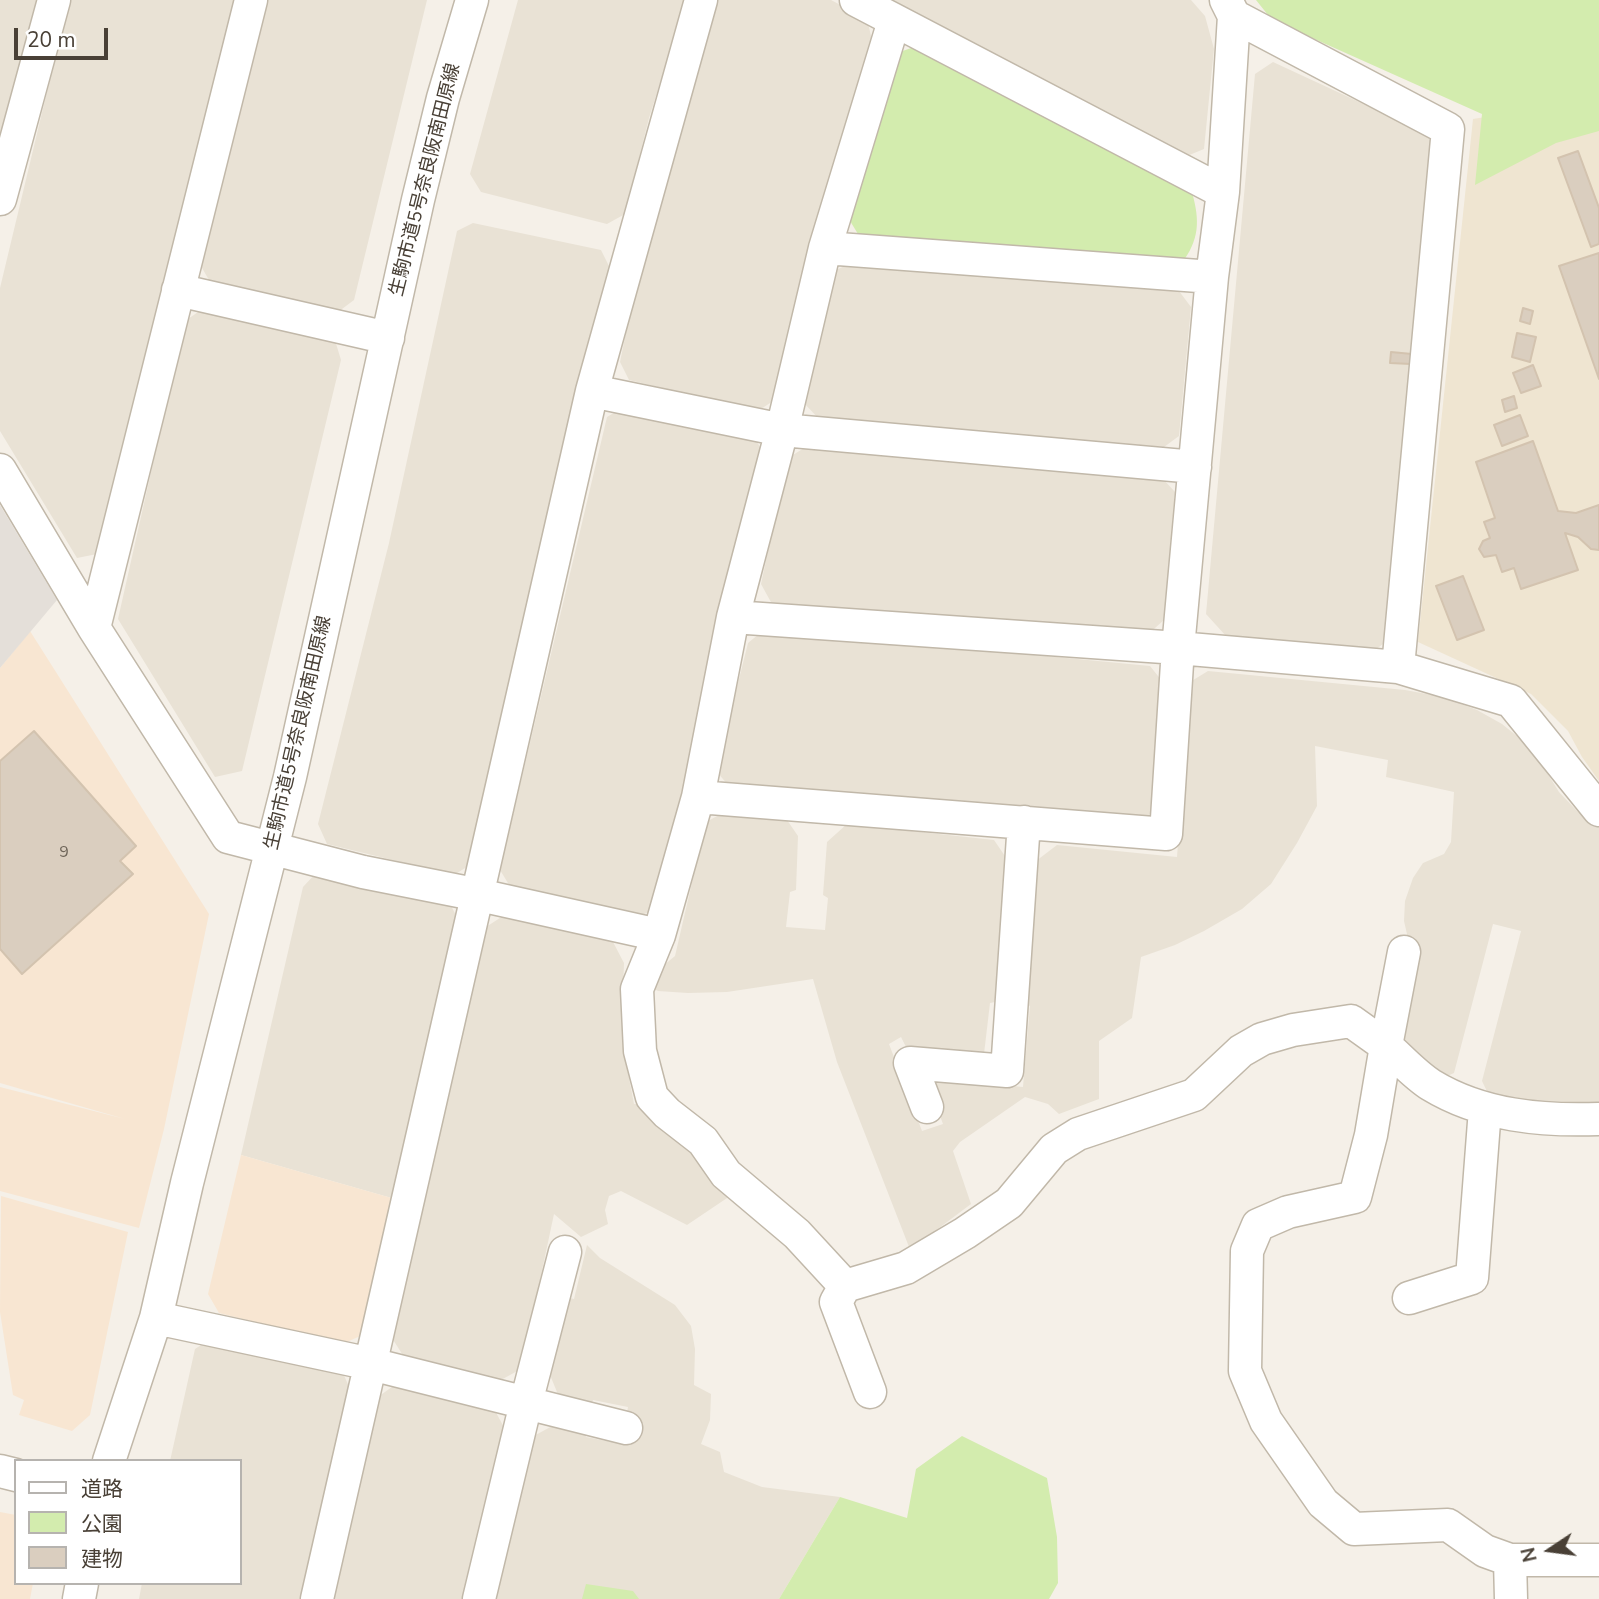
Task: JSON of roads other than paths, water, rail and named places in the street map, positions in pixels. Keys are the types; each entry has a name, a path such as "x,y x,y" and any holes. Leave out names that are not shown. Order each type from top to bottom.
{"street":[{"path":"0,199 54,0"},
{"path":"94,628 251,0"},
{"name":"生駒市道5号奈良阪南田原線","path":"110,1459 156,1318 187,1183 273,848 440,110 472,0"},
{"path":"317,1599 592,391 701,0"},
{"path":"856,0 1223,192"},
{"path":"698,797 1166,835 1178,648 1212,277 1223,192 1230,8 1448,129 1398,667"},
{"path":"845,1286 797,1234 726,1174 703,1141 667,1114 652,1097 640,1051 637,989 659,935 698,797 733,617 782,430 825,248 894,21"},
{"path":"825,248 1212,277"},
{"path":"178,290 388,338"},
{"path":"592,391 782,430 1195,467"},
{"path":"0,470 94,628 228,837 363,872 659,935"},
{"path":"733,617 1178,648 1398,667 1511,701 1599,810"},
{"path":"926,1107 910,1063 1007,1071 1024,822"},
{"path":"1405,952 1371,1135 1355,1196 1288,1212 1258,1225 1247,1251 1245,1371 1266,1421 1323,1503 1353,1529 1448,1525 1485,1551 1510,1560 1599,1560"},
{"path":"870,1392 836,1302 845,1286 906,1268 1009,1203 1054,1149 1078,1134 1194,1095 1241,1051 1262,1039 1293,1030 1351,1021 1386,1046 1430,1084 1485,1109 1553,1121 1599,1119"},
{"path":"1409,1298 1472,1278 1485,1109"},
{"path":"479,1599 565,1252"},
{"path":"156,1318 371,1364 626,1428"},
{"path":"1510,1560 1511,1599"}]}
